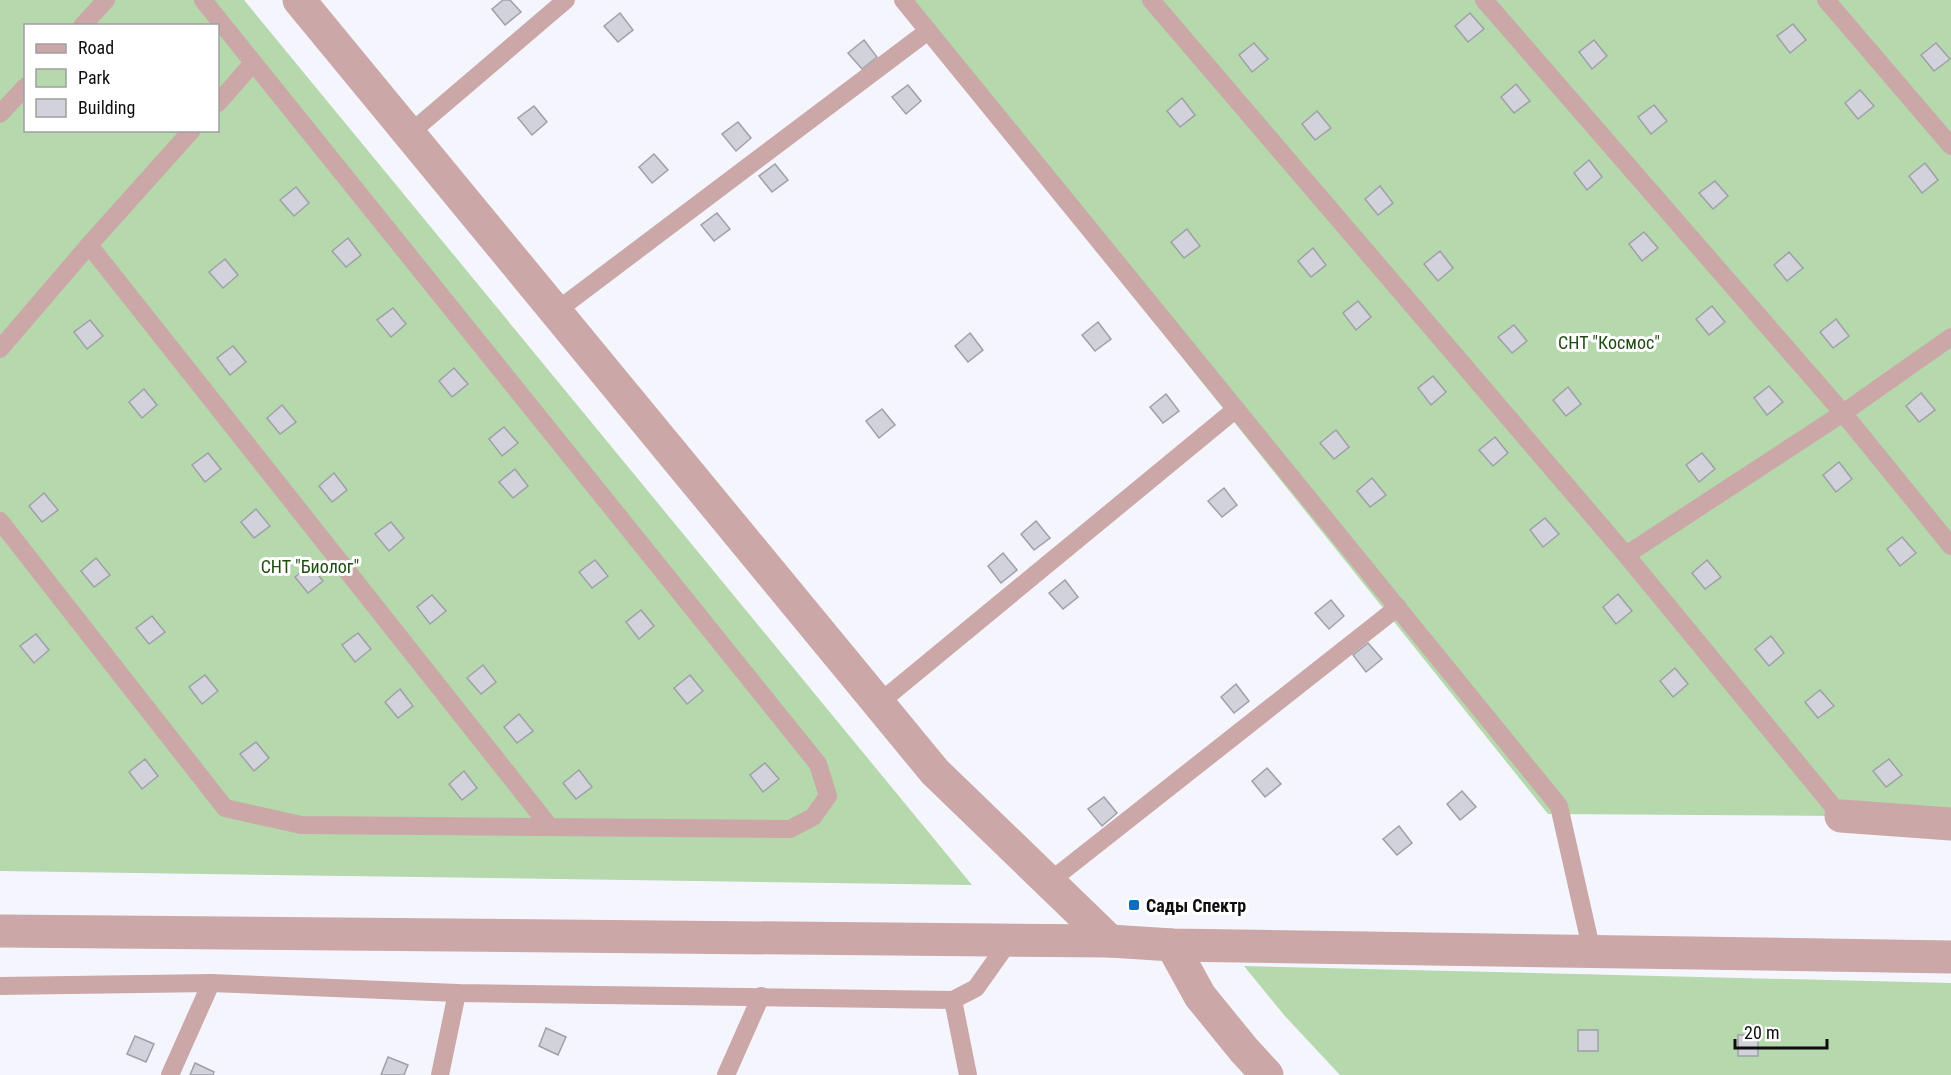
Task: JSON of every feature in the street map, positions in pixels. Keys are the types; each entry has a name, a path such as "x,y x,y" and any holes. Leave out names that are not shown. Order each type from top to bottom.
{"street":[{"path":"299,0 935,772 1110,941"},
{"path":"1841,816 1951,825"},
{"path":"0,931 1110,941 1172,945 1951,957"},
{"path":"1172,945 1200,996 1267,1075"}],"lane":[{"path":"84,24 106,0"},
{"path":"0,521 225,808 301,825 790,829 813,818 828,796 818,764 203,0"},
{"path":"409,134 566,0"},
{"path":"903,0 1559,806 1592,952"},
{"path":"1151,0 1626,555 1841,816"},
{"path":"1484,0 1843,413 1951,546"},
{"path":"1826,0 1951,146"},
{"path":"555,312 928,31"},
{"path":"219,102 253,63"},
{"path":"0,114 24,88"},
{"path":"0,349 88,245 190,132"},
{"path":"88,245 550,827"},
{"path":"1626,555 1843,413 1951,337"},
{"path":"879,704 1236,409"},
{"path":"1049,882 1398,607"},
{"path":"0,986 211,983 457,993 953,1000 976,988 1010,940"},
{"path":"170,1075 211,983"},
{"path":"440,1075 457,993"},
{"path":"726,1075 761,996"},
{"path":"953,1000 968,1075"}],"green space":[{"name":"СНТ \"Биолог\"","path":"0,0 244,0 972,885 0,871"},
{"name":"СНТ \"Космос\"","path":"896,0 1951,0 1951,824 1841,816 1548,814"},
{"path":"1244,966 1951,983 1951,1075 1340,1075 1284,1015"}],"building":[{"path":"503,0 510,0 521,12 505,25 492,9"},
{"path":"620,13 633,30 618,42 604,26"},
{"path":"1470,13 1484,29 1468,42 1455,26"},
{"path":"1793,24 1806,40 1790,53 1777,36"},
{"path":"864,40 877,57 862,69 848,53"},
{"path":"1594,40 1607,56 1592,69 1579,52"},
{"path":"1254,43 1268,59 1252,72 1239,55"},
{"path":"1936,43 1950,59 1934,71 1921,55"},
{"path":"1516,84 1530,101 1514,113 1501,97"},
{"path":"908,85 921,101 906,114 892,97"},
{"path":"1860,90 1874,106 1858,119 1845,103"},
{"path":"1182,98 1195,115 1180,127 1167,111"},
{"path":"1654,105 1667,121 1651,134 1638,117"},
{"path":"534,106 547,122 532,135 518,118"},
{"path":"1317,111 1331,128 1315,140 1302,124"},
{"path":"738,122 751,138 736,151 722,134"},
{"path":"654,154 668,170 652,183 639,167"},
{"path":"1589,160 1602,177 1587,190 1574,173"},
{"path":"1925,163 1938,180 1922,193 1909,176"},
{"path":"775,164 788,180 772,192 759,176"},
{"path":"1715,181 1728,196 1713,209 1699,193"},
{"path":"1380,186 1393,203 1378,215 1365,199"},
{"path":"296,187 309,203 294,216 280,200"},
{"path":"717,213 730,229 714,241 701,225"},
{"path":"1187,229 1200,246 1184,258 1171,242"},
{"path":"1644,232 1658,248 1642,261 1629,244"},
{"path":"348,238 361,255 346,267 332,251"},
{"path":"1313,248 1326,265 1311,277 1298,261"},
{"path":"1440,251 1453,268 1438,281 1424,264"},
{"path":"1789,252 1803,268 1787,281 1774,265"},
{"path":"225,259 238,275 223,288 209,272"},
{"path":"1358,301 1371,317 1356,330 1343,313"},
{"path":"1712,306 1725,322 1709,335 1696,319"},
{"path":"393,308 406,324 391,337 377,320"},
{"path":"1836,319 1849,336 1833,348 1820,332"},
{"path":"90,320 103,336 87,349 74,332"},
{"path":"1098,322 1111,339 1095,351 1082,335"},
{"path":"1514,325 1527,341 1512,353 1498,337"},
{"path":"970,333 983,350 968,362 955,346"},
{"path":"233,346 246,362 230,375 217,358"},
{"path":"454,368 468,384 452,397 439,381"},
{"path":"1433,376 1446,392 1431,405 1418,388"},
{"path":"1769,386 1783,402 1767,415 1754,398"},
{"path":"1568,387 1581,404 1566,416 1553,400"},
{"path":"144,389 157,405 142,418 129,402"},
{"path":"1921,393 1935,410 1919,422 1906,406"},
{"path":"1166,394 1179,411 1163,423 1150,407"},
{"path":"282,405 296,422 280,434 267,418"},
{"path":"882,409 895,425 879,438 866,421"},
{"path":"504,427 518,443 502,456 489,439"},
{"path":"1336,430 1349,447 1334,459 1320,443"},
{"path":"1495,437 1508,453 1493,466 1479,450"},
{"path":"208,453 221,469 205,482 192,465"},
{"path":"1702,453 1715,469 1699,482 1686,465"},
{"path":"1839,462 1852,479 1836,492 1823,475"},
{"path":"515,469 528,486 513,498 499,482"},
{"path":"334,473 347,490 332,502 319,486"},
{"path":"1372,478 1386,495 1370,507 1357,491"},
{"path":"1224,488 1237,505 1222,517 1208,501"},
{"path":"44,493 58,510 42,522 29,506"},
{"path":"256,509 270,526 254,538 241,522"},
{"path":"1545,518 1559,534 1543,547 1530,530"},
{"path":"1036,521 1050,538 1034,550 1021,534"},
{"path":"391,522 404,538 389,551 375,534"},
{"path":"1902,537 1916,553 1900,566 1887,549"},
{"path":"1003,553 1017,570 1001,583 988,566"},
{"path":"96,558 110,575 94,587 81,571"},
{"path":"595,560 608,576 592,588 579,572"},
{"path":"1707,560 1721,577 1705,589 1692,573"},
{"path":"310,565 323,581 308,593 295,577"},
{"path":"1065,580 1078,597 1063,609 1049,593"},
{"path":"1618,594 1632,611 1616,624 1603,607"},
{"path":"432,595 446,611 430,624 417,607"},
{"path":"1331,600 1344,616 1329,629 1315,613"},
{"path":"641,610 654,626 639,639 626,622"},
{"path":"152,616 165,632 149,644 136,628"},
{"path":"358,633 371,649 355,662 342,645"},
{"path":"36,634 49,650 34,663 20,646"},
{"path":"1771,636 1784,653 1769,666 1755,649"},
{"path":"1368,643 1382,659 1366,672 1353,655"},
{"path":"483,665 496,682 481,694 467,678"},
{"path":"1675,668 1688,684 1673,697 1660,681"},
{"path":"205,675 218,691 202,704 189,687"},
{"path":"690,675 703,691 687,704 674,688"},
{"path":"1236,684 1249,701 1234,713 1221,697"},
{"path":"400,689 413,706 398,718 385,702"},
{"path":"1820,690 1834,706 1818,718 1805,702"},
{"path":"519,714 533,731 517,743 504,727"},
{"path":"256,742 269,758 254,771 240,754"},
{"path":"145,759 158,776 142,789 129,772"},
{"path":"1889,759 1902,775 1886,787 1873,771"},
{"path":"765,763 779,779 763,792 750,775"},
{"path":"1267,768 1281,784 1265,797 1252,781"},
{"path":"579,770 592,787 576,799 563,783"},
{"path":"464,771 477,788 462,800 449,784"},
{"path":"1462,791 1476,807 1460,820 1447,804"},
{"path":"1104,797 1117,813 1102,826 1088,809"},
{"path":"1399,826 1412,843 1397,855 1383,839"},
{"path":"546,1028 566,1037 558,1055 539,1046"},
{"path":"1578,1030 1598,1030 1598,1051 1578,1051"},
{"path":"1738,1035 1758,1035 1758,1056 1738,1056"},
{"path":"135,1036 154,1044 146,1062 127,1054"},
{"path":"388,1057 408,1065 404,1075 381,1075"},
{"path":"195,1063 214,1072 213,1075 190,1075"}],"place":[{"name":"Сады Спектр","path":"1134,905"}]}
